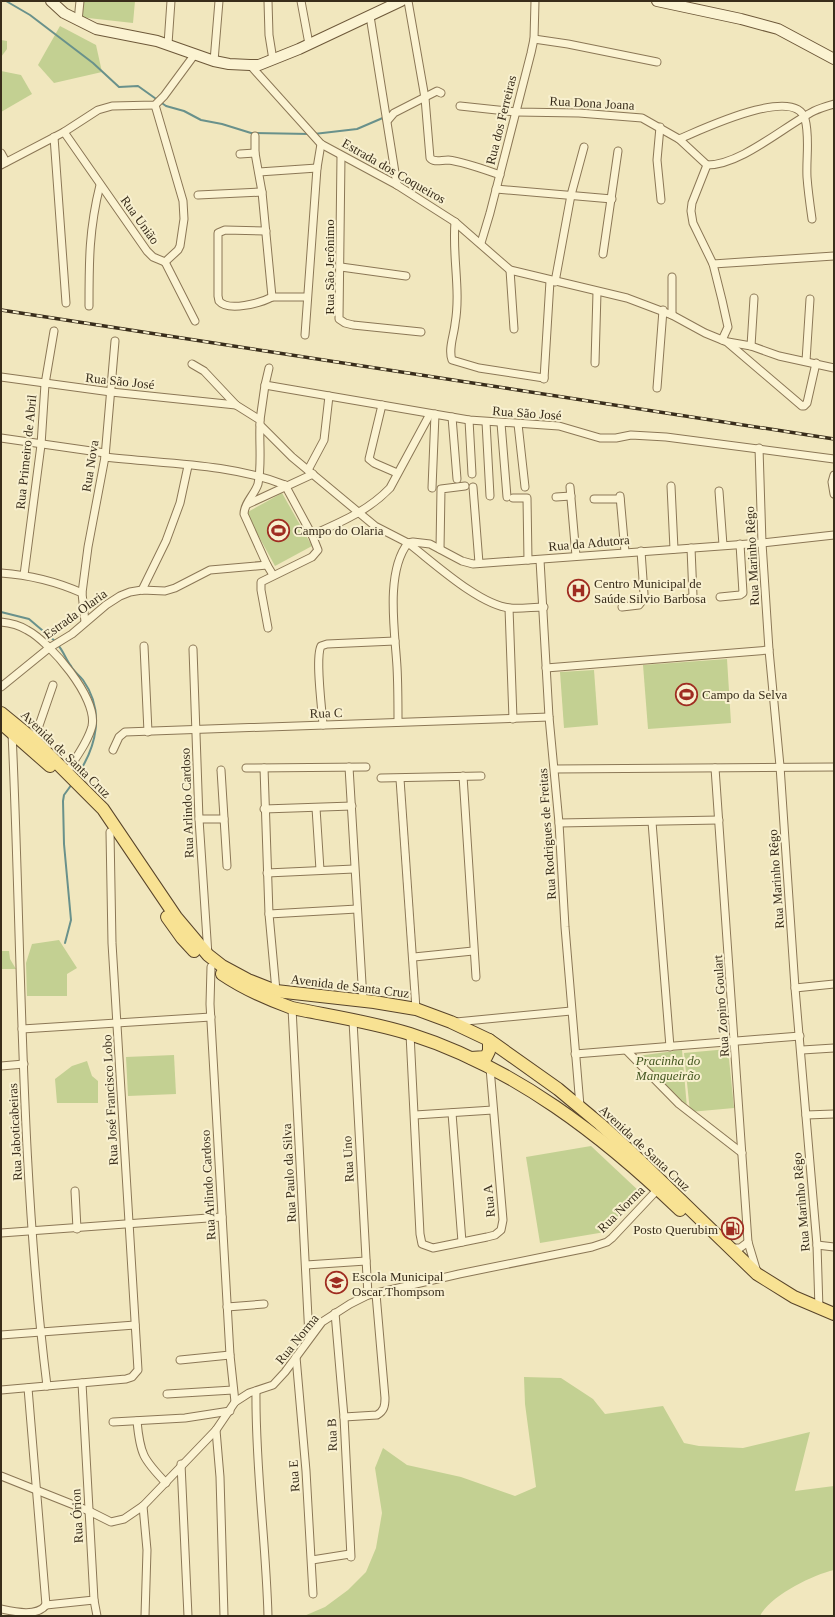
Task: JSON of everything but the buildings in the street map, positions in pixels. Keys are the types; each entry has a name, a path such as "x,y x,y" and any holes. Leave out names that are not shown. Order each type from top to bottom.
{"main road":[{"name":"Avenida de Santa Cruz","path":"1,713 34,740 72,781 110,832 182,938 243,988 292,1008 410,1034 490,1068 570,1117 623,1157 753,1278 792,1305 834,1321"},
{"name":"Avenida de Santa Cruz","path":"1,723 72,781 103,809 176,917 210,961 276,991 363,1000 416,1009 451,1022 489,1040 580,1106 642,1162 757,1274 794,1297 819,1309 834,1314"},
{"path":"354,1021 356,1007 363,1000"},
{"path":"468,1058 479,1059 486,1057 490,1051 489,1040"}],"street":[{"path":"50,1 78,21 96,29 141,37 168,44 214,61 229,64 250,65 259,65 273,60 401,1"},
{"path":"78,21 80,1"},
{"path":"168,44 171,1"},
{"path":"214,61 219,1"},
{"path":"268,1 268,29 273,60"},
{"path":"301,1 309,44"},
{"path":"408,1 425,98 429,155 431,160 448,160 500,174"},
{"name":"Rua dos Ferreiras","path":"481,243 534,40 535,1"},
{"path":"662,2 741,19 778,29 834,59"},
{"path":"370,16 397,185"},
{"path":"534,40 568,44 657,62"},
{"path":"1,153 4,164 64,132 92,113 104,108 156,104 164,96 195,54"},
{"name":"Estrada dos Coqueiros","path":"250,65 321,144 397,185 455,222 481,243 494,258 510,270 552,282 627,298 672,314 724,341 799,405 804,406 808,398 816,363"},
{"path":"387,117 437,91 441,93"},
{"path":"156,104 184,212 180,246 178,250 165,262 195,321"},
{"path":"834,104 814,111 740,155 722,163 706,166 692,202 691,211 693,223 713,264 728,327 724,341 751,346 779,356 834,368"},
{"name":"Rua Dona Joana","path":"460,106 516,112 631,116 642,118 679,139 706,166"},
{"path":"679,139 721,122 776,106 792,107 804,117 807,176 812,219"},
{"path":"660,127 657,160 661,200"},
{"name":"Rua União","path":"64,132 147,251 153,257 165,262"},
{"path":"255,136 255,153 262,192 272,297"},
{"path":"54,137 66,303"},
{"path":"305,335 317,168 321,144"},
{"path":"455,222 454,260 457,301 451,359 457,363 544,379 552,282 571,195 584,147"},
{"path":"603,254 618,151"},
{"path":"240,154 255,153"},
{"name":"Rua São Jerônimo","path":"341,156 338,315 341,322 354,325 421,332"},
{"path":"259,172 317,168"},
{"path":"89,306 90,237 93,213 100,185"},
{"path":"496,190 612,199"},
{"path":"198,194 262,192"},
{"path":"266,231 225,230 218,233 219,301 226,305 255,304 272,297 307,297"},
{"path":"713,264 834,256"},
{"path":"340,267 406,276"},
{"path":"510,270 514,329"},
{"path":"672,277 672,314"},
{"path":"595,363 597,292"},
{"path":"751,346 754,298"},
{"path":"806,361 810,299"},
{"path":"657,388 663,310"},
{"name":"Rua Primeiro de Abril","path":"24,575 41,445 44,384 54,331"},
{"name":"Rua Nova","path":"85,622 82,593 88,547 105,455 115,341"},
{"path":"192,364 204,371 236,405"},
{"path":"269,368 260,422 259,477 256,488 244,512 245,520 273,575"},
{"name":"Rua São José","path":"1,377 111,392 236,405"},
{"name":"Rua São José","path":"265,385 469,420 559,426 592,437 605,438 636,435 759,448 834,459"},
{"path":"247,504 311,472 324,440 329,396"},
{"name":"Rua da Adutora","path":"236,405 260,422 311,472 375,526 408,543 422,542 440,549 462,561 479,563 540,560 625,552 762,543 834,535"},
{"path":"382,406 369,459 374,463 397,473"},
{"path":"312,535 359,514 390,488 397,473 432,414"},
{"path":"432,414 432,488"},
{"path":"452,417 457,479"},
{"path":"469,420 472,474"},
{"path":"486,422 490,496"},
{"path":"501,423 510,498 527,498 528,560"},
{"path":"518,424 525,486"},
{"path":"1,438 105,455 232,471 285,485 318,547 316,554 263,579 261,584 268,628"},
{"name":"Rua Marinho Rêgo","path":"759,448 762,543 769,650 780,766 795,988 802,1050 817,1245 819,1309"},
{"path":"142,590 166,541 180,504 188,466"},
{"path":"834,475 832,482 834,494"},
{"path":"440,549 441,489 465,486"},
{"path":"670,486 674,549"},
{"path":"472,487 479,563"},
{"path":"570,487 576,556"},
{"path":"719,491 723,545"},
{"path":"556,497 571,496"},
{"path":"594,499 620,498 625,552"},
{"path":"398,722 395,641 395,583 400,558 408,543 457,581 483,598 509,608 544,607"},
{"path":"720,597 740,595 742,593 740,544"},
{"path":"672,600 688,599 693,596 692,548"},
{"path":"622,606 639,605 644,598 641,551"},
{"name":"Rua Rodrigues de Freitas","path":"540,560 544,607 549,717 555,769 571,1011 580,1106"},
{"name":"Estrada Olaria","path":"1,687 106,604 120,596 130,592 142,590 165,591 176,588 210,570 267,565"},
{"path":"1,573 24,575 58,583 82,593"},
{"path":"509,608 513,718"},
{"path":"1,622 18,625 29,630 50,647 86,695 92,717 92,725 72,781"},
{"path":"323,725 319,651 323,644 395,641"},
{"path":"144,646 148,732"},
{"name":"Rua Arlindo Cardoso","path":"193,649 199,819 210,961 211,1017 227,1307 235,1402"},
{"path":"546,668 769,650"},
{"path":"34,740 53,685"},
{"name":"Rua C","path":"113,750 119,737 125,732 549,717"},
{"name":"Rua Jaboticabeiras","path":"12,732 22,1029 32,1232 40,1332 47,1386"},
{"path":"555,769 780,766 834,767"},
{"path":"349,767 363,1000"},
{"path":"246,768 366,767"},
{"path":"264,768 264,809 269,914 276,991"},
{"name":"Rua Zopiro Goulart","path":"715,768 748,1242 757,1274"},
{"path":"222,770 227,866"},
{"path":"463,776 473,951 476,977"},
{"path":"381,778 400,779 481,776"},
{"path":"400,779 414,957 416,1009"},
{"path":"264,809 352,806"},
{"path":"316,808 320,870"},
{"path":"199,819 224,819"},
{"path":"559,823 719,820"},
{"path":"652,822 670,1047"},
{"name":"Rua José Francisco Lobo","path":"82,1383 126,1379 136,1374 139,1367 128,1225 118,1021 112,943 110,832"},
{"path":"267,873 354,869"},
{"path":"269,914 357,909"},
{"path":"414,957 473,951"},
{"path":"795,988 834,984"},
{"name":"Rua Paulo da Silva","path":"292,1008 309,1337"},
{"path":"451,1022 571,1011"},
{"path":"22,1029 118,1021 211,1017"},
{"name":"Rua Uno","path":"354,1021 368,1295"},
{"path":"410,1034 415,1115 493,1110"},
{"path":"575,1054 800,1036"},
{"path":"802,1050 834,1048"},
{"path":"627,1051 680,1104 742,1153"},
{"path":"1,1066 24,1064"},
{"name":"Rua A","path":"415,1115 421,1242 428,1248 433,1248 496,1235 502,1228 503,1220 490,1068"},
{"path":"452,1113 462,1242"},
{"path":"806,1116 834,1114"},
{"name":"Rua Norma","path":"235,1402 249,1393 273,1385 322,1322 368,1295 467,1272 592,1247 607,1242 658,1189"},
{"path":"75,1191 77,1229"},
{"path":"1,1233 77,1229 222,1217"},
{"path":"729,1248 740,1248 748,1242"},
{"path":"817,1245 834,1247"},
{"path":"306,1265 366,1261"},
{"path":"344,1417 377,1414 383,1410 385,1398 376,1294"},
{"path":"227,1307 264,1304"},
{"name":"Rua B","path":"312,1560 350,1556 344,1417 335,1313"},
{"path":"1,1335 135,1325"},
{"path":"180,1360 230,1354"},
{"name":"Rua E","path":"296,1357 312,1560 313,1594"},
{"path":"1,1390 82,1383"},
{"name":"Rua Órion","path":"82,1383 94,1600 97,1616"},
{"path":"1,1608 35,1613 42,1611 46,1605 28,1388"},
{"path":"167,1394 233,1390"},
{"path":"256,1391 256,1425 266,1558 268,1616"},
{"path":"1,1476 89,1511 111,1522 124,1519 143,1506 166,1483 181,1464 216,1430 235,1402"},
{"path":"113,1422 185,1418 230,1411"},
{"path":"137,1421 141,1453 151,1468 166,1483"},
{"path":"216,1430 220,1477 224,1616"},
{"path":"181,1464 188,1616"},
{"path":"143,1506 147,1550 144,1599 145,1616"},
{"path":"46,1605 94,1600"}],"green space":[{"path":"81,1 135,1 133,23 79,17"},
{"path":"60,26 96,45 102,72 54,83 38,65"},
{"path":"1,40 7,41 7,49 1,57"},
{"path":"1,71 21,75 32,94 1,112"},
{"name":"Campo do Olaria","path":"282,493 312,546 275,566 246,513"},
{"name":"Campo da Selva","path":"727,659 731,723 648,729 643,665"},
{"path":"594,670 598,725 564,728 560,672"},
{"path":"59,940 77,968 67,974 67,996 27,996 26,963 32,944"},
{"path":"1,951 9,951 10,959 16,969 2,969 1,974"},
{"path":"728,1049 734,1108 690,1112 684,1053"},
{"name":"Pracinha do Mangueirão","path":"682,1050 687,1108 642,1064 637,1056"},
{"path":"174,1055 176,1094 128,1096 126,1057"},
{"path":"87,1061 92,1076 98,1081 98,1103 57,1103 55,1079 72,1066"},
{"path":"591,1146 641,1193 605,1232 540,1243 526,1157"},
{"path":"524,1377 561,1378 593,1399 605,1414 663,1406 684,1443 699,1446 743,1448 810,1432 795,1491 834,1486 834,1570 815,1576 792,1587 765,1608 760,1616 304,1616 325,1607 348,1590 366,1572 376,1548 382,1513 375,1468 383,1448 407,1465 461,1477 515,1496 536,1487 525,1404"}],"waterway":[{"path":"6,1 30,15 93,63 119,87 138,86 166,106 184,111 201,120 222,124 251,133 310,134"},
{"path":"314,134 357,129 385,117"},
{"path":"1,612 29,619 56,642"},
{"path":"58,645 72,668 83,680 90,692 96,716 96,729 89,754 76,777"},
{"path":"65,943 71,920 64,844 63,801 64,795 72,784"}],"railway":[{"path":"1,310 834,439"}],"place":[{"name":"Campo do Olaria","path":"279,530"},
{"name":"Centro Municipal de Saúde Silvio Barbosa","path":"578,590"},
{"name":"Campo da Selva","path":"687,694"},
{"name":"Posto Querubim","path":"733,1229"},
{"name":"Escola Municipal Oscar Thompsom","path":"337,1283"}]}
